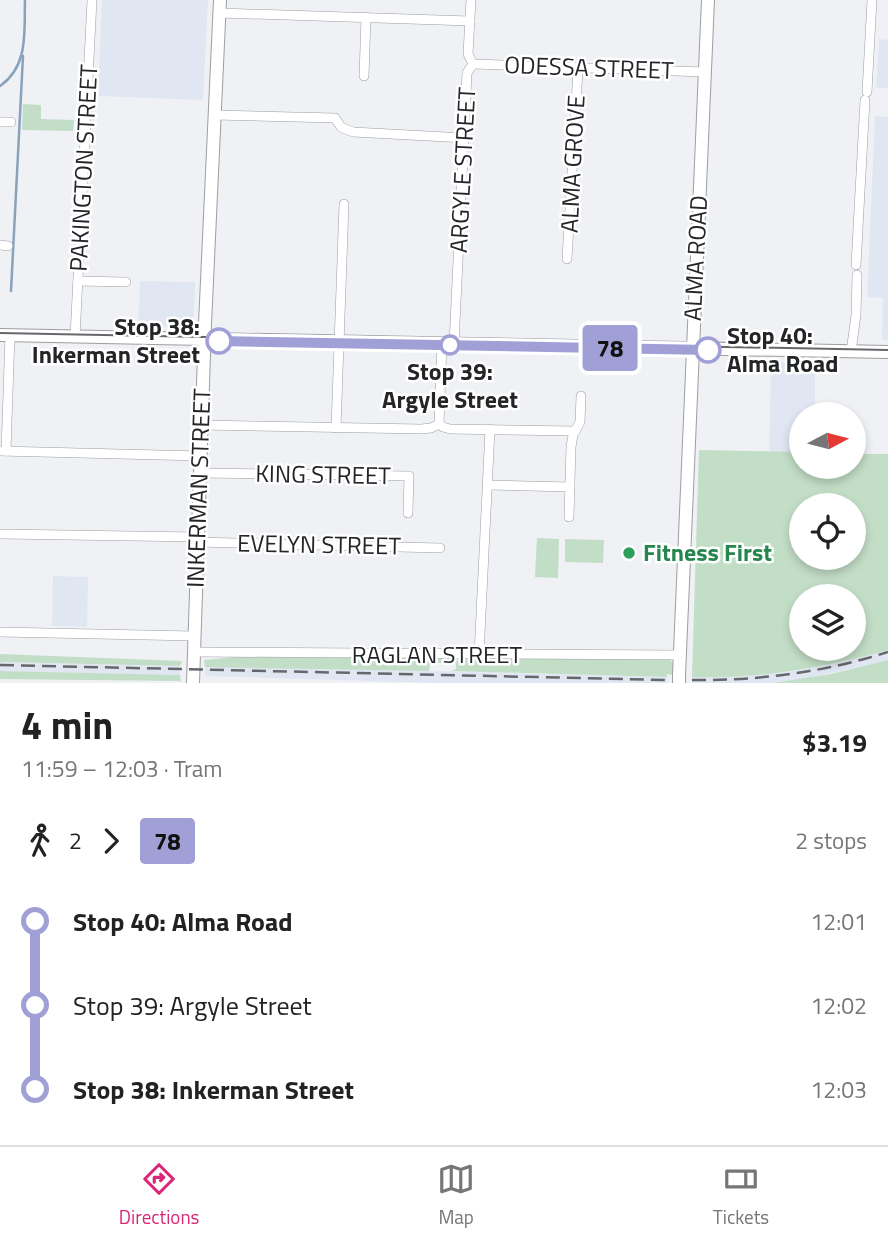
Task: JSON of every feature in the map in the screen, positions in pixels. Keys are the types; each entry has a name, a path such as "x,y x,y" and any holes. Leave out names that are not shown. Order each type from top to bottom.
{"street":[{"name":"PAKINGTON STREET","path":"75,337 92,0"},
{"name":"ARGYLE STREET","path":"439,424 465,138 467,74 473,64 468,54 471,0"},
{"name":"ALMA ROAD","path":"679,679 708,0"},
{"path":"854,352 872,0"},
{"path":"220,7 470,21"},
{"name":"INKERMAN STREET","path":"193,683 204,339 220,7"},
{"path":"364,75 366,17"},
{"name":"ODESSA STREET","path":"473,64 705,72"},
{"name":"ALMA GROVE","path":"567,259 578,69"},
{"path":"215,115 335,118 344,130 354,132 465,138"},
{"path":"0,122 11,122"},
{"path":"335,428 344,204"},
{"path":"78,281 126,282"},
{"path":"200,456 3,451 5,335 888,352"},
{"path":"569,517 571,447 580,422 581,396"},
{"path":"201,425 421,429 439,424 445,428 575,430"},
{"path":"479,655 490,429"},
{"name":"KING STREET","path":"200,472 409,476 408,513"},
{"path":"488,485 570,487"},
{"name":"EVELYN STREET","path":"2,534 440,548"},
{"path":"0,632 194,636"},
{"name":"RAGLAN STREET","path":"194,652 680,654"}],"shaded area":[{"path":"102,0 208,0 203,100 98,96"},
{"path":"879,39 888,40 888,88 876,88"},
{"path":"875,116 888,117 888,340 882,340 883,298 867,297"},
{"path":"140,281 195,282 193,327 138,326"},
{"path":"771,362 815,363 815,402 789,402 789,452 769,452"},
{"path":"53,576 88,577 87,627 52,626"},
{"path":"888,650 888,660 810,678 773,683 692,683 692,677 793,671 846,661 866,661 866,656"},
{"path":"0,662 180,666 180,675 0,671"},
{"path":"205,667 667,677 667,683 433,683 205,676"}],"green space":[{"path":"23,104 41,105 41,119 74,120 73,131 22,130"},
{"path":"699,450 789,452 789,480 866,480 866,454 888,454 888,650 866,656 866,584 789,584 789,661 844,661 791,671 692,677"},
{"path":"537,538 559,539 558,578 535,577"},
{"path":"565,539 604,540 603,563 565,562"},
{"path":"0,654 182,661 180,666 0,662"},
{"path":"237,657 669,659 673,663 673,675 667,674 667,677 451,671 456,669 456,663 430,663 429,671 205,667 204,660"},
{"path":"888,660 888,683 773,683 831,674"},
{"path":"0,671 180,675 181,681 0,679"}],"waterway":[{"path":"0,86 9,78 20,58 25,0"},
{"path":"11,291 23,56"}],"tram line":[{"path":"0,333 888,350"},
{"name":"78","path":"219,341 708,350"}],"railway":[{"path":"692,680 791,674 888,652"},
{"path":"0,665 667,680"}],"place":[{"name":"Stop 38: Inkerman Street","path":"219,341"},
{"name":"Stop 39: Argyle Street","path":"450,345"},
{"name":"Stop 40: Alma Road","path":"708,350"},
{"name":"Fitness First","path":"629,553"}]}
